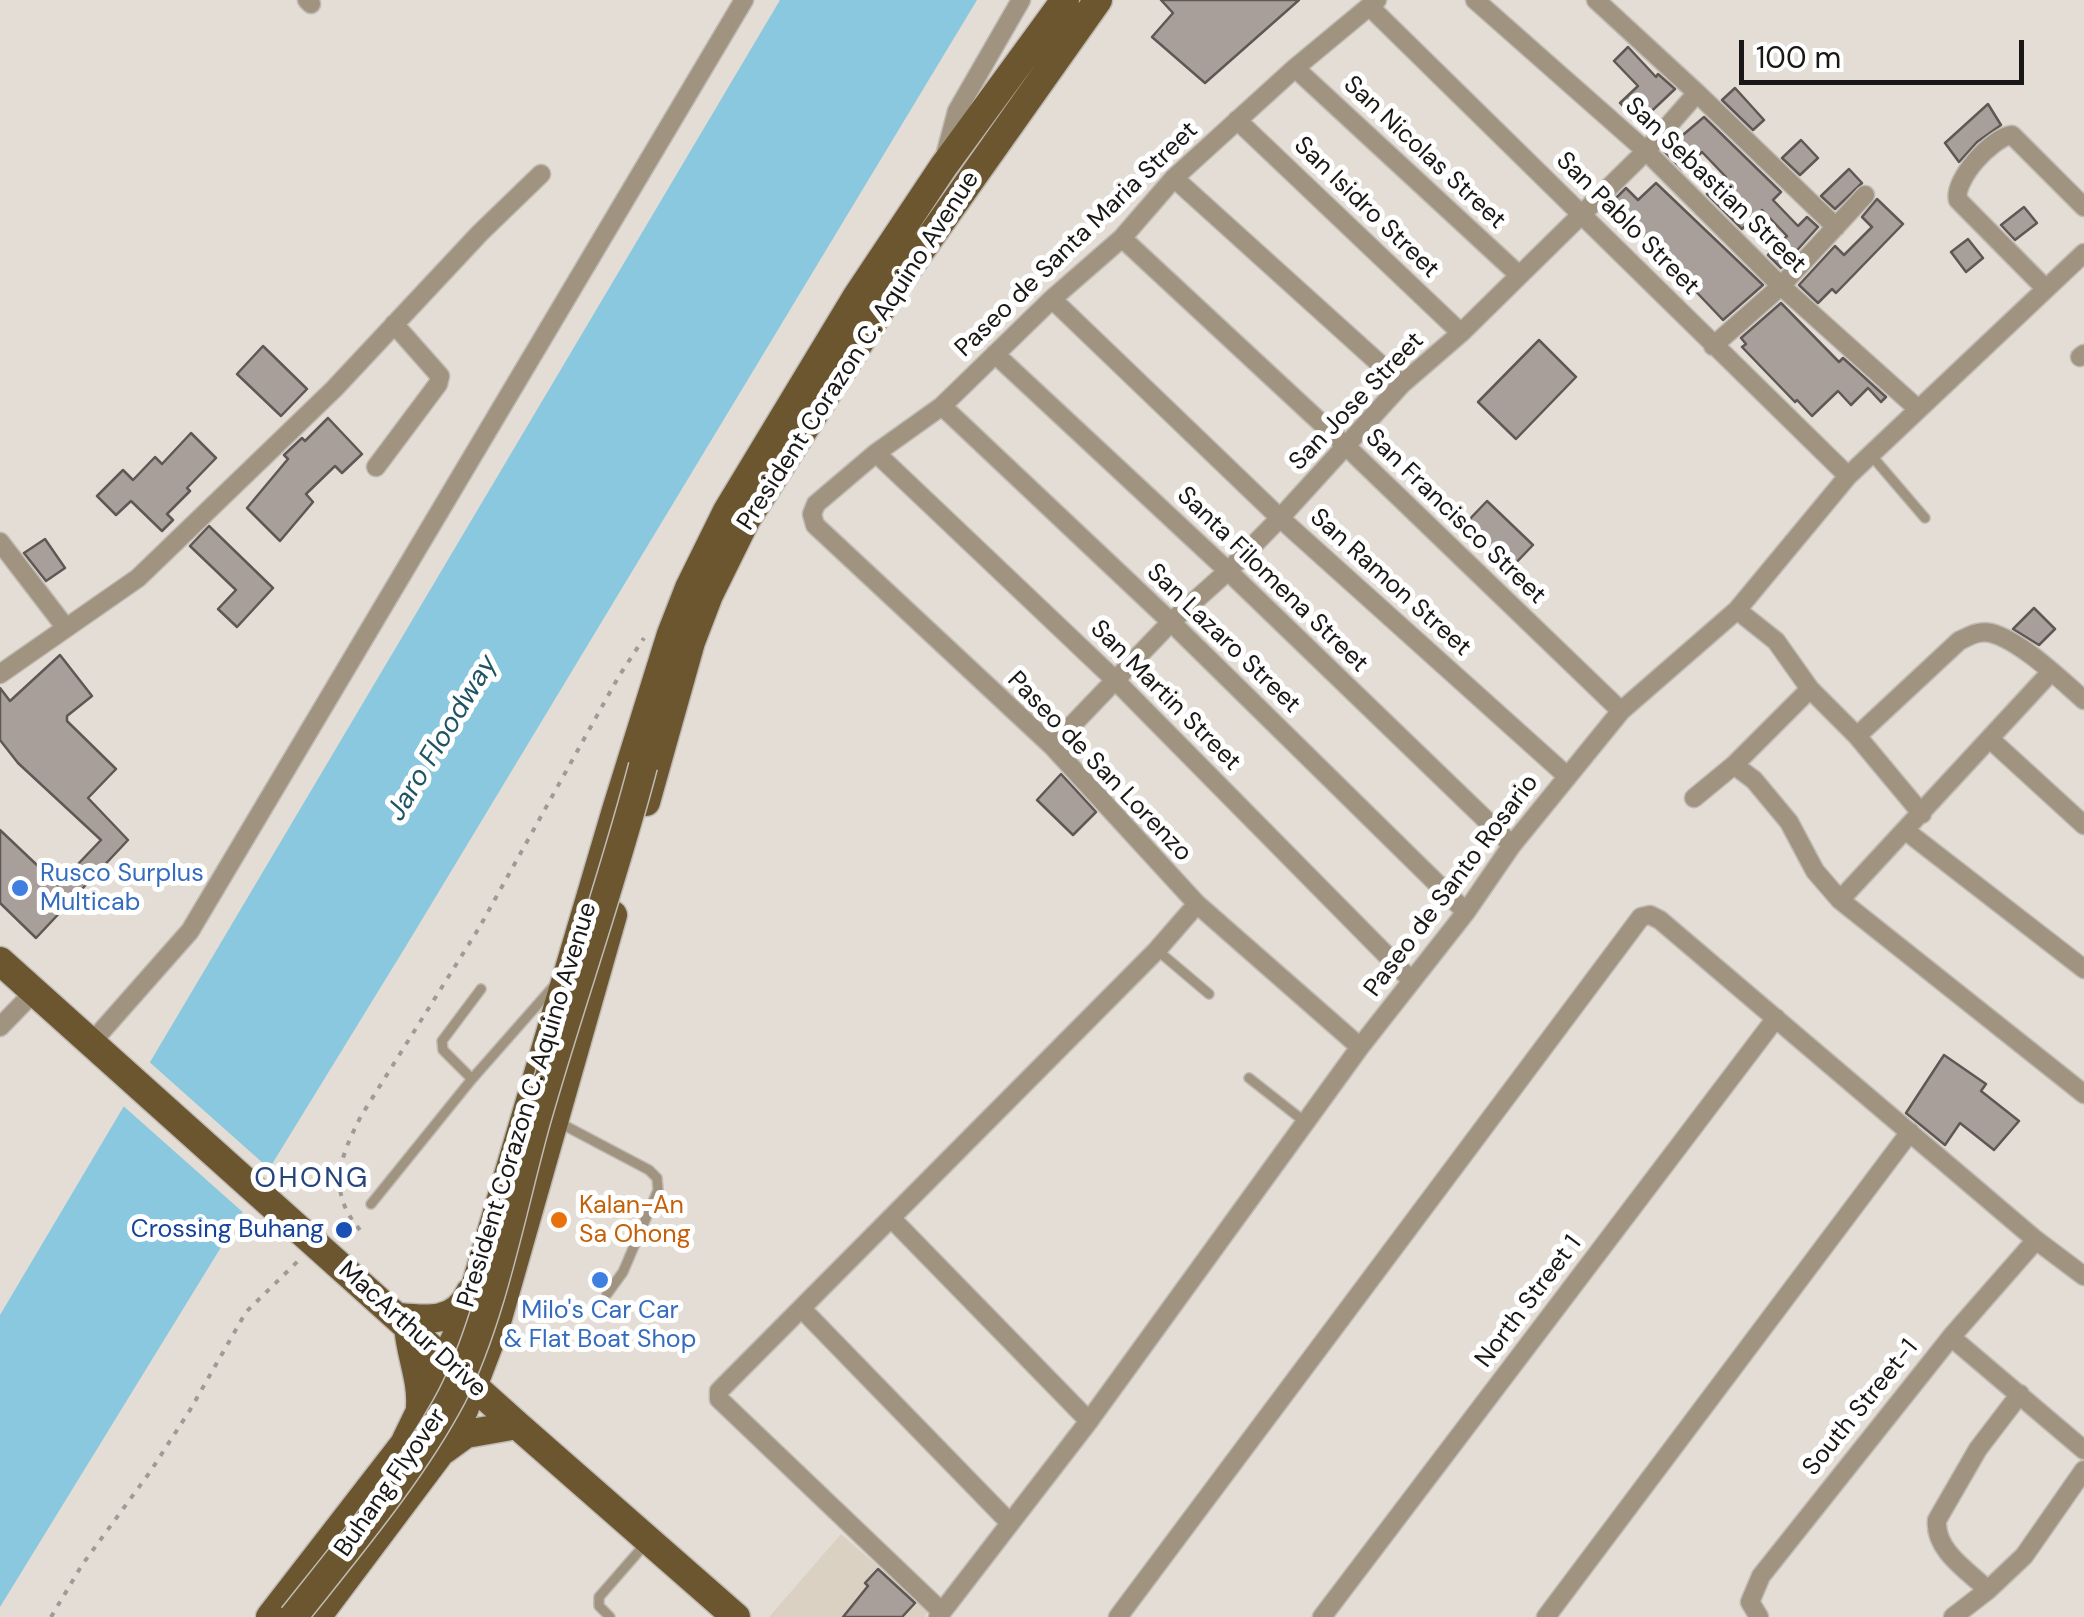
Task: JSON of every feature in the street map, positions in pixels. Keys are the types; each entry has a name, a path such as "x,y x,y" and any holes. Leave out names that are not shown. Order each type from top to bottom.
{"main road":[{"name":"President Corazon C. Aquino Avenue","path":"317,1617 440,1454 475,1386 496,1329 555,1120 688,588 727,511 857,296 929,214 1043,56 1064,0"},
{"name":"President Corazon C. Aquino Avenue","path":"929,214 942,166 1089,1"},
{"name":"President Corazon C. Aquino Avenue","path":"643,766 656,724"},
{"name":"President Corazon C. Aquino Avenue","path":"270,1617 404,1444 466,1314 569,969 656,724"},
{"name":"Buhang Flyover","path":"293,1617 432,1434 454,1391 482,1316 643,766"},
{"name":"MacArthur Drive","path":"0,961 649,1540 721,1612"},
{"path":"420,1416 422,1388 404,1321 432,1320 450,1314 464,1305 475,1282"},
{"path":"440,1454 466,1434 516,1425 497,1370 496,1329"}],"street":[{"path":"96,1046 190,930 744,0"},
{"path":"942,166 957,111 1021,0"},
{"name":"San Sebastian Street","path":"1475,0 1646,151 1781,286 1918,409"},
{"path":"1596,0 1836,227"},
{"name":"Paseo de Santa Maria Street","path":"812,514 816,504 876,453 942,406 1052,299 1122,238 1174,178 1374,4"},
{"name":"San Pablo Street","path":"1374,4 1713,346 1848,476"},
{"name":"San Nicolas Street","path":"1296,68 1519,275"},
{"name":"San Jose Street","path":"1052,746 1114,678 1280,518 1402,384 1460,334 1646,151 1697,92"},
{"name":"San Isidro Street","path":"1237,120 1460,334"},
{"path":"2046,289 1958,200 1959,182 1998,138 2012,135 2084,207"},
{"path":"0,674 138,578 334,389 541,174"},
{"path":"1174,178 1402,384"},
{"path":"1713,346 1781,286 1865,195"},
{"name":"San Francisco Street","path":"1122,238 1621,711"},
{"name":"Paseo de Santo Rosario","path":"940,1614 1090,1421 1360,1047 1466,912 1512,846 1621,711 1737,610 1848,476 2084,252"},
{"name":"San Ramon Street","path":"1052,299 1280,518 1568,776"},
{"path":"376,467 440,376 394,324"},
{"name":"Santa Filomena Street","path":"995,354 1228,570 1512,846"},
{"name":"San Lazaro Street","path":"942,406 1171,622 1466,912"},
{"name":"San Martin Street","path":"876,453 1114,678 1412,982"},
{"name":"Paseo de San Lorenzo","path":"812,514 815,525 855,564 1052,746 1198,904 1360,1047"},
{"path":"0,542 66,628"},
{"path":"1737,610 1776,641 1810,688 1858,736 1922,814"},
{"path":"1858,736 1960,641 1977,632 1991,633 2022,648 2084,700"},
{"path":"1840,900 2050,672"},
{"path":"1694,798 1734,765 1810,688"},
{"path":"1991,740 2084,825"},
{"path":"1734,765 1754,780 1789,822 1814,872 1840,900 2082,1088"},
{"path":"1906,831 2084,970"},
{"path":"940,1614 719,1400 724,1384 892,1219 1198,904"},
{"path":"1118,1617 1640,917 1650,915 1660,920 2036,1240 2084,1276"},
{"path":"0,1027 34,992"},
{"name":"North Street 1","path":"1322,1617 1776,1018"},
{"path":"1546,1617 1910,1132"},
{"path":"892,1219 1090,1421"},
{"name":"South Street-1","path":"1759,1617 1750,1602 1761,1576 1950,1337 2036,1240"},
{"path":"802,1309 1010,1522"},
{"path":"1950,1337 2084,1450"},
{"path":"1988,1590 1942,1545 1936,1533 1937,1520 1978,1449 2020,1394"},
{"path":"1953,1617 1988,1590 2034,1544 2084,1470"}],"lane":[{"path":"1870,454 1925,518"},
{"path":"1157,950 1209,994"},
{"path":"370,1204 569,969"},
{"path":"472,1079 443,1050 442,1041 481,989"},
{"path":"1249,1078 1305,1122"},
{"path":"555,1120 657,1178 658,1190 629,1258 607,1294"},
{"path":"610,1617 598,1606 599,1597 649,1540"}],"path":[{"path":"360,1230 346,1213 340,1190 340,1160 353,1132 479,928 644,638"},
{"path":"51,1617 82,1565 190,1410 246,1312 317,1243"}],"shaded area":[{"path":"841,1534 929,1611 924,1617 769,1617"}],"water":[{"name":"Jaro Floodway","path":"780,0 977,0 406,946 0,1607 0,1315"}],"pier":[{"path":"146,1059 273,1172 246,1215 120,1103"}],"building":[{"path":"1161,0 1299,0 1205,83 1152,37 1173,13"},
{"path":"1628,47 1656,77 1658,74 1675,89 1639,123 1620,103 1638,86 1614,61"},
{"path":"1735,88 1764,120 1753,130 1722,100"},
{"path":"1988,104 2001,125 1977,142 1959,162 1945,143"},
{"path":"1704,117 1781,192 1773,200 1798,226 1807,217 1818,227 1781,268 1768,255 1787,236 1762,210 1742,229 1707,194 1726,177 1702,152 1683,170 1664,151"},
{"path":"1801,140 1818,158 1800,175 1782,158"},
{"path":"1849,169 1862,183 1835,209 1821,196"},
{"path":"1656,183 1763,285 1723,320 1684,279 1677,285 1608,206 1626,188 1638,200"},
{"path":"1877,199 1903,224 1836,293 1832,289 1818,303 1799,285 1835,246 1844,255 1872,227 1862,217"},
{"path":"2024,207 2037,223 2015,240 2001,225"},
{"path":"1968,239 1983,258 1966,272 1951,252"},
{"path":"1781,303 1839,362 1843,358 1886,397 1881,402 1868,388 1851,405 1838,391 1812,416 1795,402 1742,347 1746,344 1741,338"},
{"path":"1539,340 1576,377 1516,439 1478,402"},
{"path":"263,346 307,389 281,416 237,374"},
{"path":"328,418 362,454 342,473 335,466 306,494 313,502 280,541 247,508 288,459 284,455"},
{"path":"191,433 216,458 167,514 173,520 162,531 131,501 116,515 97,496 123,470 133,480 155,457 162,464"},
{"path":"1487,501 1533,545 1511,568 1465,524"},
{"path":"209,526 273,588 237,627 218,609 236,590 190,546"},
{"path":"45,539 65,568 46,581 24,553"},
{"path":"2034,608 2055,629 2039,645 2013,629"},
{"path":"60,655 92,696 67,716 67,721 116,769 88,798 128,840 36,938 0,903 0,830 58,885 101,840 18,763 0,740 0,688 10,701"},
{"path":"1061,774 1096,812 1073,835 1037,800"},
{"path":"1944,1055 1986,1084 1981,1091 2019,1121 1994,1150 1960,1123 1945,1145 1906,1113"},
{"path":"878,1569 915,1603 902,1617 843,1617 868,1586 865,1583"}],"place":[{"name":"Rusco Surplus Multicab","path":"20,888"},
{"name":"Kalan-An Sa Ohong","path":"559,1220"},
{"name":"Crossing Buhang","path":"344,1230"},
{"name":"Milo's Car Car & Flat Boat Shop","path":"600,1280"}],"district":[{"name":"OHONG","path":"312,1180"}]}
